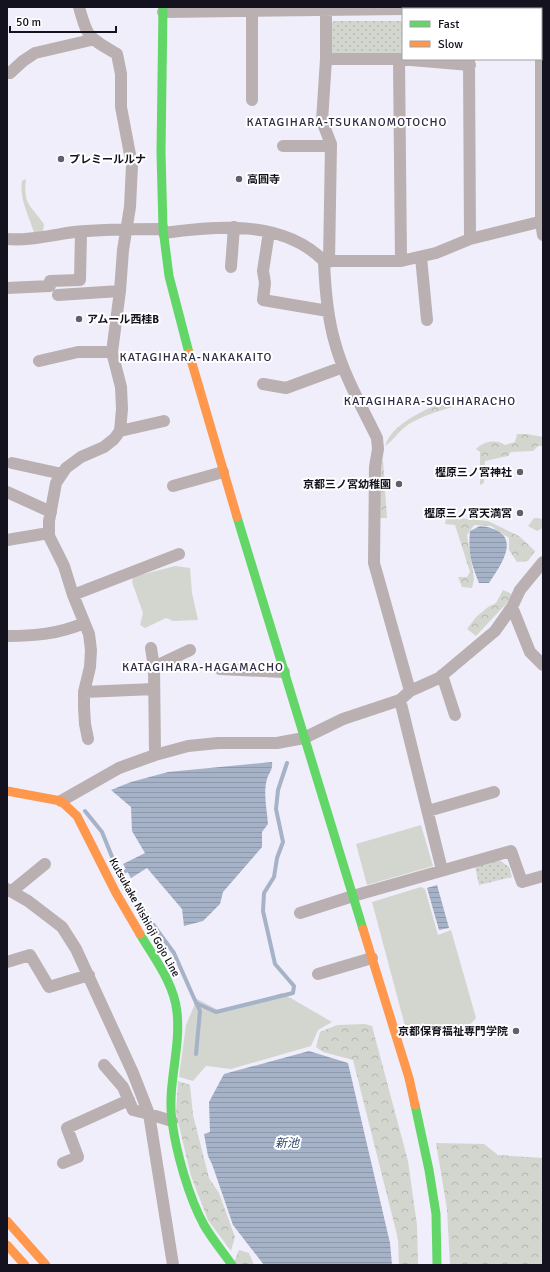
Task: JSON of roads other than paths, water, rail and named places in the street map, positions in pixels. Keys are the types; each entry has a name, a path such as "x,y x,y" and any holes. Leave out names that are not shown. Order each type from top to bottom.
{"main road":[{"path":"163,9 161,152 164,231 169,276 179,318 223,472 408,1078 429,1170 436,1214 437,1265"},
{"path":"7,791 61,801"},
{"name":"Kutsukake Nishioji Gojo Line","path":"61,801 77,816 116,893 169,983 178,1012 178,1042 171,1091 172,1121 187,1184 204,1225 232,1265"},
{"path":"7,1221 46,1265"},
{"path":"7,1245 25,1265"}],"street":[{"path":"79,7 86,31 91,40 116,54 121,74 121,107 132,165 128,228 123,250 120,291 112,352 121,387 122,409 120,431 114,440 104,447 81,457 66,468 56,482 49,533 64,566 73,595 89,634 91,650 90,667 84,692 85,724 88,739"},
{"path":"326,8 326,59 322,121 331,146 327,261 328,311 335,342 343,366 377,438 378,449 375,467 374,563 410,691"},
{"path":"163,9 397,8"},
{"path":"252,9 252,100"},
{"path":"7,73 10,73 23,61 35,53 91,40"},
{"path":"326,59 402,59"},
{"path":"399,59 401,261"},
{"path":"422,60 469,62 470,239"},
{"path":"541,60 543,235"},
{"path":"283,146 331,146"},
{"path":"7,239 19,240 128,228 164,231 234,227 269,232 297,241 313,250 327,261 401,261 436,253 470,239 542,222"},
{"path":"231,267 234,227"},
{"path":"7,288 50,286 50,281 80,280 81,232"},
{"path":"269,232 263,271 265,283 263,300 328,311"},
{"path":"420,257 427,320"},
{"path":"58,295 120,291"},
{"path":"39,361 78,352 112,352"},
{"path":"270,381 286,388 343,366"},
{"path":"120,431 164,421"},
{"path":"12,463 62,474"},
{"path":"173,486 223,472"},
{"path":"7,492 51,512"},
{"path":"7,540 49,533"},
{"path":"73,595 179,554"},
{"path":"61,801 119,768 155,755 188,746 218,743 277,743 304,738 343,719 400,700 410,691 442,675 495,631 512,608 520,590 543,562"},
{"path":"512,608 530,652 543,665"},
{"path":"7,636 40,636 70,630 84,623"},
{"path":"151,648 154,666 155,755"},
{"path":"154,666 190,650"},
{"path":"220,669 284,672"},
{"path":"442,675 456,715"},
{"path":"84,692 154,689"},
{"path":"400,700 442,870"},
{"path":"428,811 494,792"},
{"path":"300,913 353,896 511,851 522,882 543,876"},
{"path":"45,864 10,890 62,927 89,975 133,1073 149,1114 173,1265"},
{"path":"7,962 30,955 49,987 89,975"},
{"path":"318,974 372,958"},
{"path":"104,1065 123,1087 133,1110 172,1121"},
{"path":"63,1163 78,1157 68,1128 129,1100"}],"water":[{"path":"480,526 494,529 502,534 506,540 507,548 504,557 489,583 479,583 474,570 469,546 470,531"},
{"path":"272,762 266,785 265,796 268,824 262,832 262,847 223,892 220,904 203,921 184,926 182,909 147,868 131,878 123,864 145,853 132,831 131,807 111,790 131,782 168,772"},
{"path":"437,885 449,928 439,930 427,888"},
{"name":"新池","path":"309,1051 348,1063 390,1243 392,1265 264,1265 233,1225 208,1156 204,1134 210,1132 209,1102 224,1074"}],"waterway":[{"path":"196,1003 216,1012 293,993 294,986 275,964 263,911 264,893 274,877 277,858 283,842 276,809 278,790 287,763"},
{"path":"85,811 102,832 119,874"},
{"path":"126,871 119,874 135,900 174,953 200,1011 196,1054"}],"place":[{"name":"プレミールルナ","path":"61,159"},
{"name":"高圓寺","path":"239,179"},
{"name":"アムール西桂B","path":"79,319"},
{"name":"樫原三ノ宮神社","path":"520,472"},
{"name":"京都三ノ宮幼稚園","path":"399,484"},
{"name":"樫原三ノ宮天満宮","path":"520,513"},
{"name":"京都保育福祉専門学院","path":"516,1031"}],"district":[{"name":"KATAGIHARA-TSUKANOMOTOCHO","path":"347,122"},
{"name":"KATAGIHARA-NAKAKAITO","path":"196,357"},
{"name":"KATAGIHARA-SUGIHARACHO","path":"430,401"},
{"name":"KATAGIHARA-HAGAMACHO","path":"203,667"}]}
